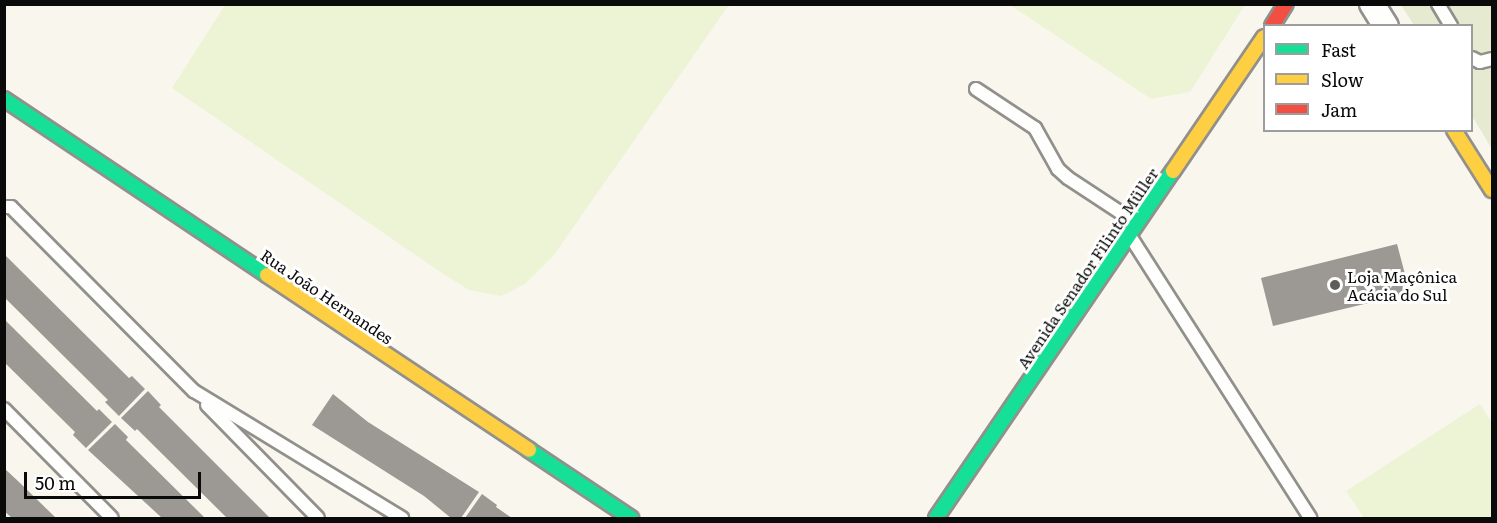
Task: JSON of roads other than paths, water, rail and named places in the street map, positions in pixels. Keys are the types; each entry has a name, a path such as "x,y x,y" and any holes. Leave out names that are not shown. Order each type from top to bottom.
{"street":[{"path":"1273,24 1286,4"},
{"path":"1372,4 1385,24"},
{"name":"Avenida Senador Filinto Müller","path":"936,519 1263,37"},
{"name":"Rua João Hernandes","path":"4,99 631,519"},
{"path":"1455,132 1492,190"}],"lane":[{"path":"1438,4 1450,24"},
{"path":"1473,59 1479,62 1492,59"},
{"path":"976,89 1035,128 1058,169 1133,229 1310,519"},
{"path":"7,205 194,391 318,519"},
{"path":"194,391 402,519"},
{"path":"4,409 112,519"}],"place":[{"name":"Loja Maçônica Acácia do Sul","path":"1335,285"}]}
